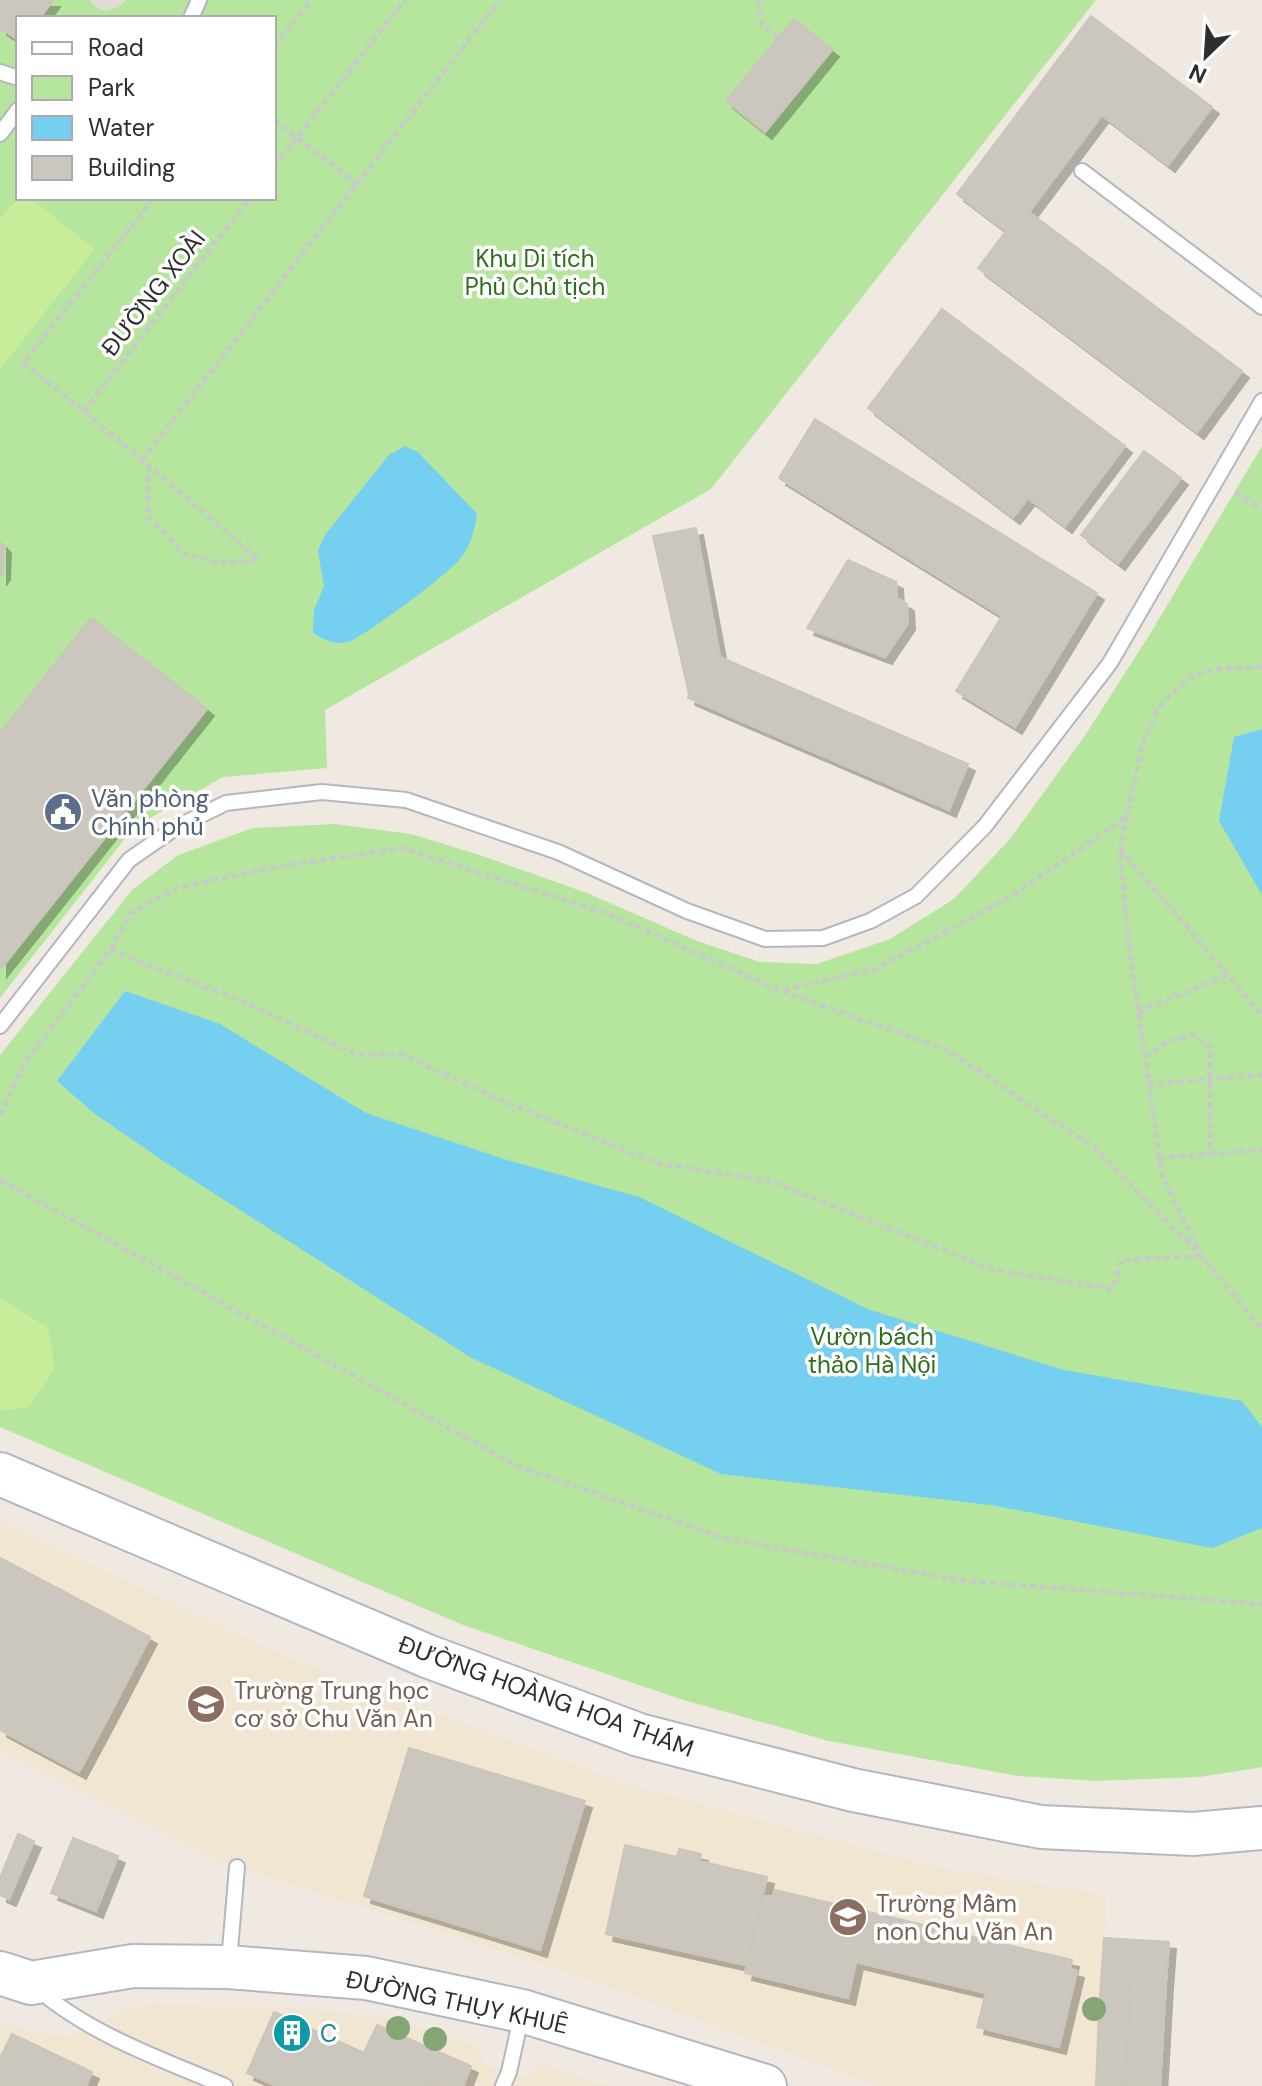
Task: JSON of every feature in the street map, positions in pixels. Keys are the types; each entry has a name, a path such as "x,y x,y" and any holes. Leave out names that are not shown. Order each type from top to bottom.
{"main road":[{"name":"ĐƯỜNG HOÀNG HOA THÁM","path":"0,1474 427,1656 650,1738 853,1790 1041,1827 1193,1834 1262,1828"},
{"name":"ĐƯỜNG THỤY KHUÊ","path":"15,1978 133,1966 228,1967 366,1978 522,2011 765,2086"}],"lane":[{"path":"0,134 16,113"},
{"path":"1082,171 1262,307"},
{"path":"0,1026 129,860 175,828 226,803 322,792 406,800 558,852 687,911 765,939 823,938 870,921 916,896 985,826 1110,663 1262,401"},
{"path":"228,1967 237,1867"},
{"path":"15,1978 72,2016 192,2080 225,2086"},
{"path":"503,2086 522,2011"}],"path":[{"path":"276,44 311,0"},
{"path":"276,164 405,0"},
{"path":"142,460 500,0"},
{"path":"758,0 762,25 778,38"},
{"path":"276,122 357,184"},
{"path":"149,466 148,516 185,554 221,563 259,560 181,492 84,411 23,363 152,200"},
{"name":"ĐƯỜNG XOÀI","path":"84,411 248,200"},
{"path":"1201,1256 1162,1175 1138,1012 1120,849 1142,745 1158,708 1190,677 1216,669 1262,667"},
{"path":"781,991 875,969 1007,899 1126,818"},
{"path":"0,1115 25,1062 110,950 131,913 176,888 276,867 402,848 609,914 781,991 945,1049 1094,1147 1201,1256 1262,1329"},
{"path":"1120,849 1262,1015"},
{"path":"110,950 242,1001 358,1055 403,1055 498,1099 657,1163 770,1181 994,1270 1113,1289 1121,1260 1201,1256"},
{"path":"1138,1012 1228,975"},
{"path":"1145,1057 1167,1042 1193,1035 1210,1046 1210,1154"},
{"path":"1148,1084 1262,1075"},
{"path":"1159,1158 1262,1150"},
{"path":"0,1180 517,1466 727,1539 966,1581 1262,1604"}],"shaded area":[{"path":"90,0 126,0 118,7 105,11 94,6"},
{"path":"0,1521 286,1657 630,1785 935,1867 1106,1895 1096,2086 878,2086 573,1974 221,1862 0,1751"},
{"path":"149,2004 309,2009 381,2017 478,2046 483,2055 482,2064 528,2078 543,2065 609,2086 0,2086 0,2022 36,2033 69,2037 94,2027 119,2011"}],"green space":[{"name":"Khu Di tích Phủ Chủ tịch","path":"0,0 1096,0 711,489 325,710 327,768 223,777 134,827 0,998"},
{"path":"16,199 33,200 95,249 0,369 0,219"},
{"name":"Vườn bách thảo Hà Nội","path":"1262,446 1262,1767 1200,1777 1096,1781 1018,1776 829,1741 680,1699 463,1625 0,1427 0,1055 133,889 178,855 253,828 335,824 411,834 480,855 587,893 697,941 760,962 817,964 890,939 954,899 1010,839 1086,734 1150,634"},
{"path":"0,1297 48,1328 55,1369 29,1407 0,1411"}],"water":[{"path":"405,446 418,452 477,514 471,538 463,555 452,567 387,618 348,642 325,640 313,633 314,610 324,586 318,551 325,535 389,455"},
{"path":"1262,729 1262,895 1219,821 1234,737"},
{"path":"125,991 220,1024 366,1113 507,1160 639,1197 870,1310 1064,1370 1242,1401 1262,1427 1262,1528 1212,1548 991,1505 721,1474 470,1357 168,1164 95,1114 57,1081"}],"building":[{"path":"0,0 53,0 41,16 16,16 16,39 0,28"},
{"path":"1091,16 1212,107 1168,165 1102,115 1029,212 1242,371 1197,432 978,268 1006,231 957,194"},
{"path":"794,19 832,50 765,132 726,101"},
{"path":"942,309 1125,446 1065,526 1028,498 1013,517 868,408"},
{"path":"815,419 1097,593 1015,727 956,691 1002,616 779,478"},
{"path":"1144,451 1181,478 1118,563 1081,535"},
{"path":"696,528 720,657 968,764 949,810 688,698 653,536"},
{"path":"0,542 4,546 3,573 0,577"},
{"path":"848,560 896,582 897,598 907,604 908,623 885,657 807,628"},
{"name":"Văn phòng Chính phủ","path":"91,618 207,709 0,970 0,733"},
{"path":"0,1558 150,1637 121,1693 0,1631"},
{"path":"0,1631 121,1693 109,1716 0,1660"},
{"path":"0,1660 109,1716 79,1772 0,1730"},
{"path":"409,1748 585,1801 540,1950 364,1896"},
{"path":"18,1834 34,1841 9,1899 0,1895 0,1878"},
{"path":"73,1838 118,1856 96,1911 51,1893"},
{"path":"625,1845 677,1857 679,1849 701,1854 699,1861 767,1877 746,1965 606,1934"},
{"path":"775,1890 1072,1960 1070,1969 1077,1971 1059,2047 977,2027 986,1993 856,1962 848,1998 745,1973 763,1895 773,1897"},
{"path":"1104,1938 1169,1942 1166,1982 1131,1979 1129,2012 1099,2010"},
{"path":"1131,1979 1166,1982 1160,2086 1125,2086"},
{"path":"1099,2010 1129,2012 1125,2086 1096,2086"},
{"name":"C","path":"274,2012 440,2086 277,2086 247,2073"},
{"path":"377,2025 471,2066 463,2086 440,2086 364,2053"},
{"path":"12,2034 92,2072 86,2086 0,2086 0,2058"}],"place":[{"name":"Văn phòng Chính phủ","path":"63,812"},
{"name":"Trường Trung học cơ sở Chu Văn An","path":"206,1704"},
{"name":"Trường Mầm non Chu Văn An","path":"848,1917"},
{"name":"C","path":"292,2033"}]}
